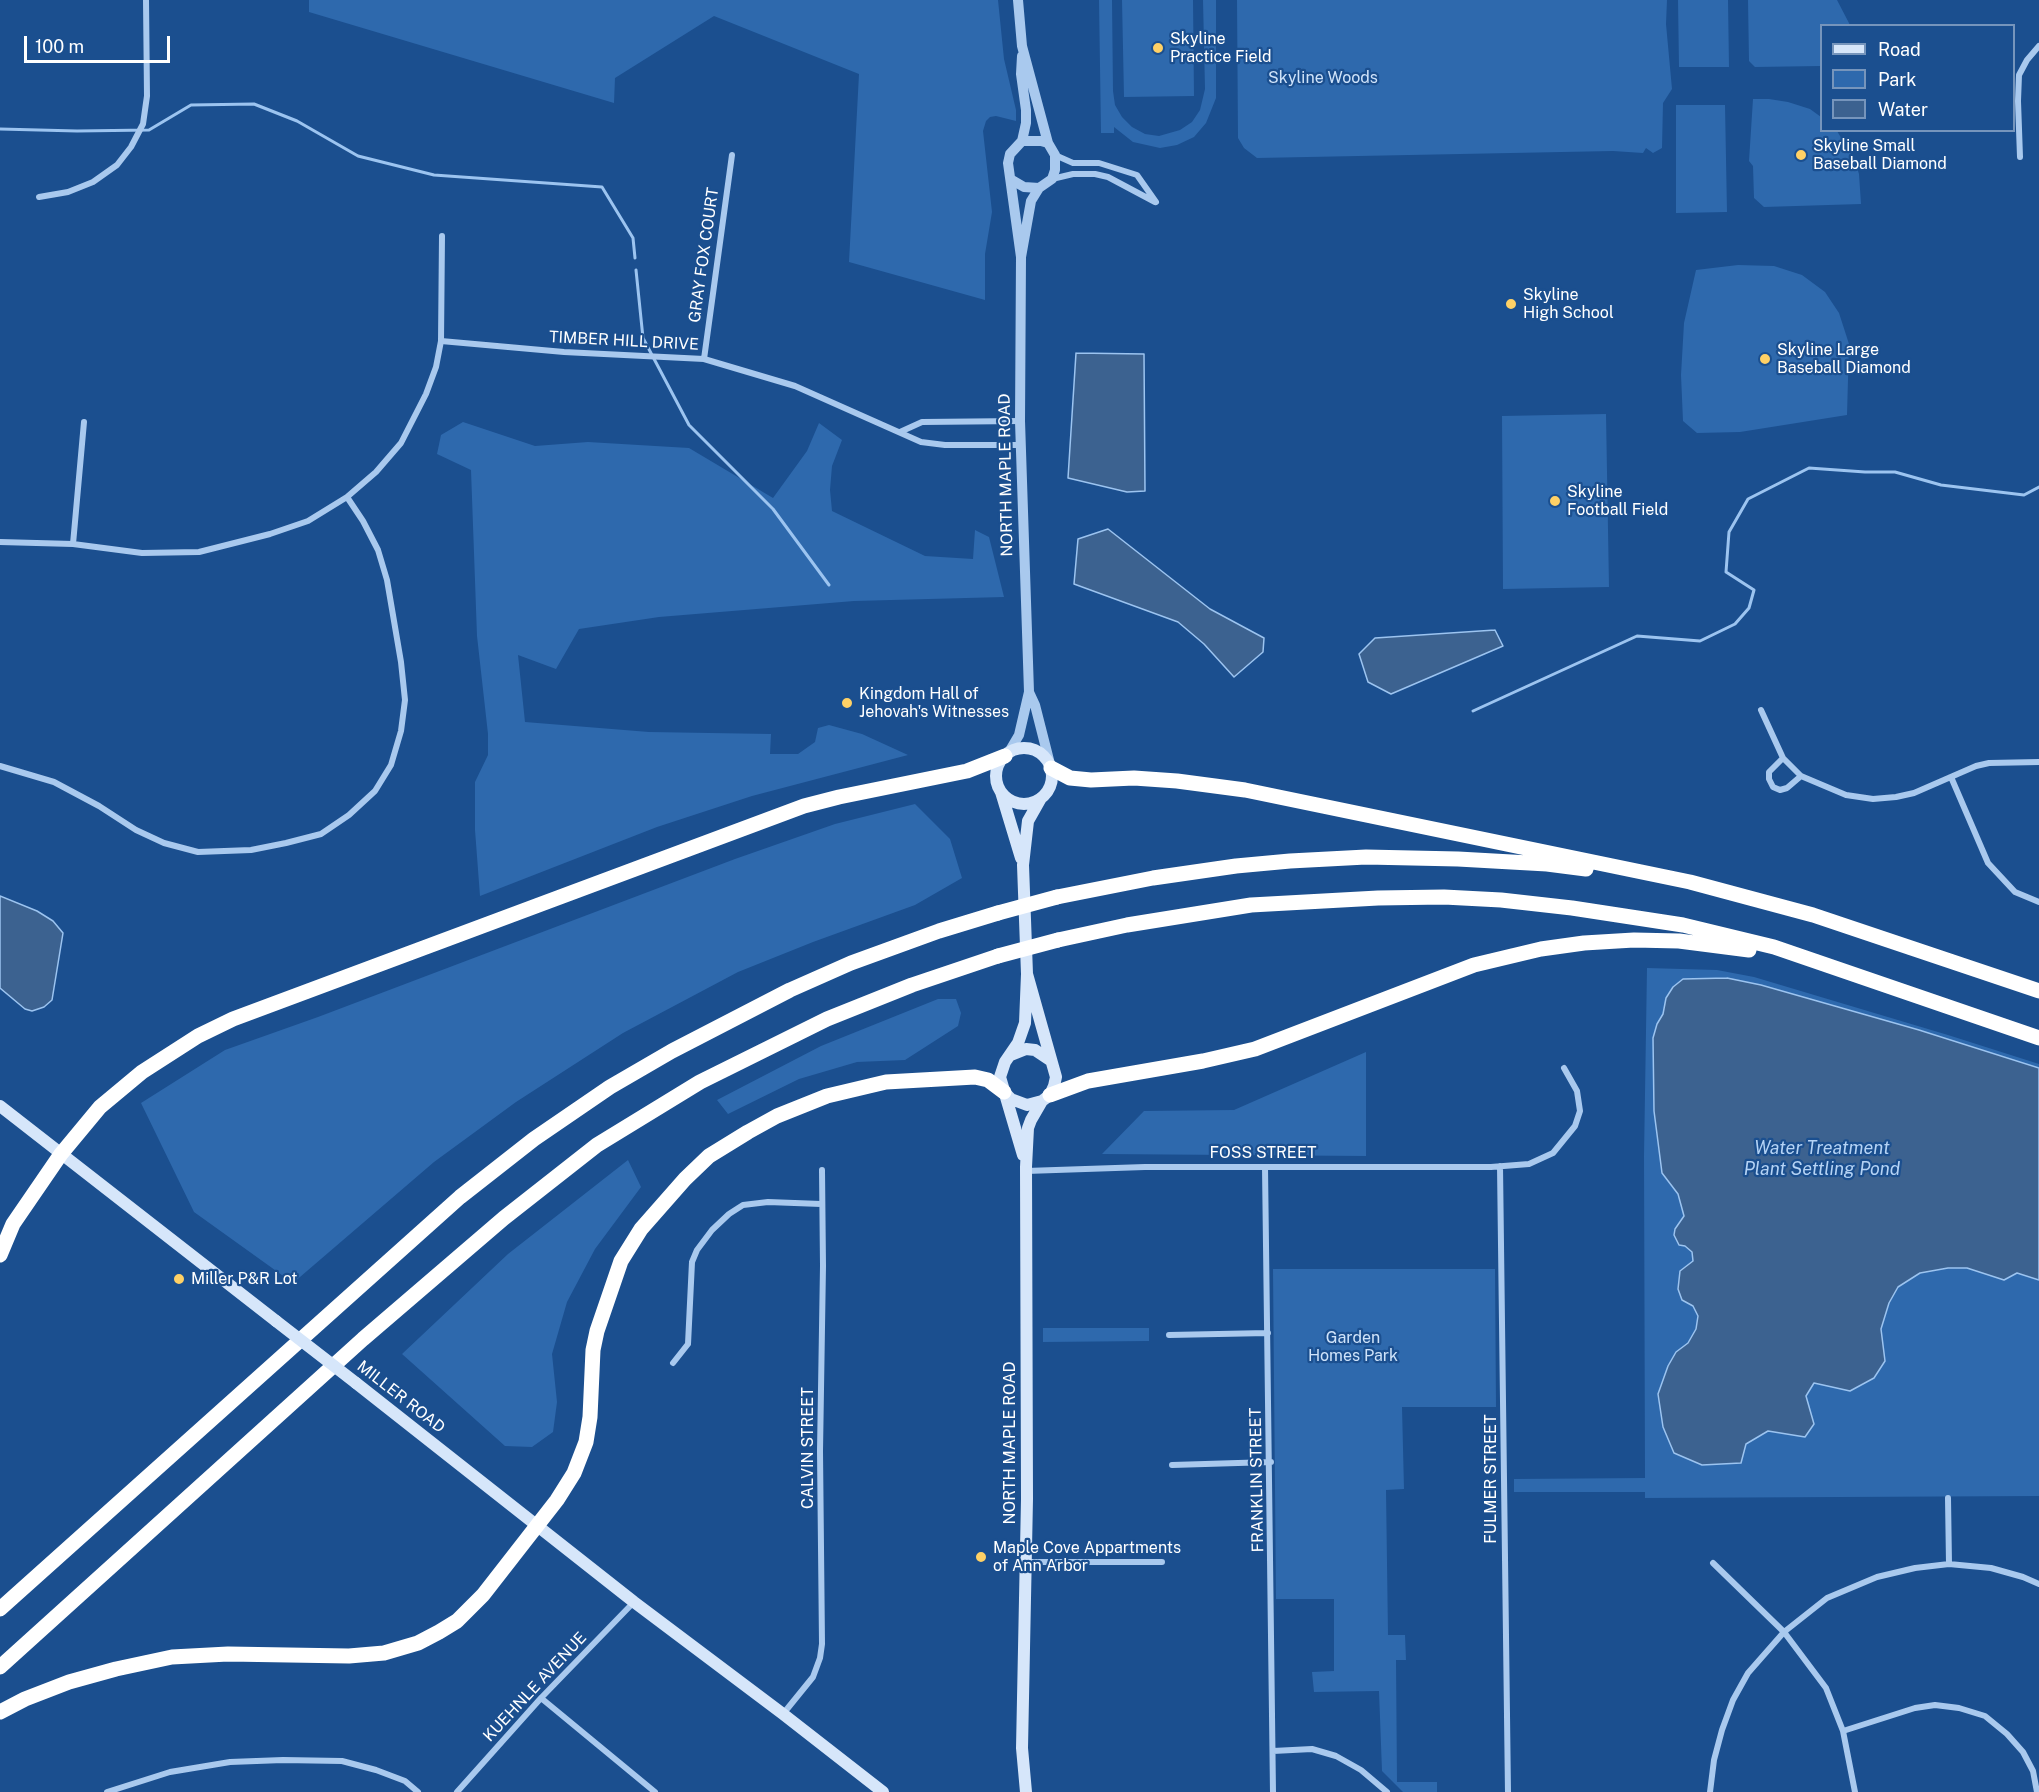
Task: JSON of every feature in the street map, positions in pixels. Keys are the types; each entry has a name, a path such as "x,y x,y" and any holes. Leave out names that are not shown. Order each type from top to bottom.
{"highway":[{"path":"0,1255 13,1224 61,1154 100,1107 142,1072 198,1036 233,1019 804,806 839,796 967,771 1007,754"},
{"path":"1051,766 1070,778 1178,781 1245,790 1690,882 1813,915 2039,992"},
{"path":"0,1609 460,1197 534,1139 610,1087 672,1051 762,1004 850,963 939,931 1058,897 1153,878 1236,866 1366,857 1458,859 1547,864 1690,882"},
{"path":"0,1667 363,1339 504,1218 597,1145 700,1082 816,1024 902,988 998,956 1127,925 1251,905 1323,900 1444,897 1502,900 1683,925 1774,947 2039,1038"},
{"path":"1046,1098 1088,1081 1203,1061 1255,1049 1474,965 1540,949 1634,940 1679,941 1753,951 1842,970"},
{"path":"0,1712 25,1699 69,1682 116,1669 172,1658 228,1654 349,1656 384,1653 418,1643 457,1621 483,1595 557,1500 574,1473 582,1455 590,1416 593,1350 603,1311 621,1261 641,1229 710,1156 758,1126 805,1104 827,1096 886,1082 975,1077 988,1080 1005,1093"}],"main road":[{"path":"1025,748 1033,749 1040,752 1051,766 1051,785 1041,798 1024,804 1007,798 1000,791 997,772 999,763 1007,754 1025,748"},
{"name":"NORTH MAPLE ROAD","path":"1000,791 1023,865"},
{"name":"NORTH MAPLE ROAD","path":"1026,1169 1000,1077 1005,1062 1023,1034 1026,1023 1027,974 1023,865 1028,822 1041,798"},
{"name":"NORTH MAPLE ROAD","path":"1026,1792 1022,1748 1026,1562 1026,1169 1028,1128 1054,1086 1056,1077 1027,974"},
{"path":"1010,1056 1026,1049 1043,1054 1050,1060"},
{"path":"1005,1093 1019,1103 1027,1105 1046,1098"},
{"name":"MILLER ROAD","path":"0,1106 634,1602 883,1792"}],"street":[{"path":"39,197 68,192 93,182 117,165 131,147 143,124 147,96 146,0"},
{"path":"1018,0 1022,46 1021,74 1026,123 1022,141 1010,154 1008,163 1012,180 1024,187 1039,188 1052,179 1073,174 1095,174 1108,177 1156,202 1137,175 1099,163 1073,163 1055,155"},
{"path":"1022,46 1048,143 1055,155 1055,170 1052,179"},
{"path":"2020,157 2019,75 2027,60 2039,46"},
{"path":"1022,141 1048,143"},
{"name":"GRAY FOX COURT","path":"704,359 732,155"},
{"name":"NORTH MAPLE ROAD","path":"1007,754 1019,735 1029,692 1020,421 1021,257 1012,180"},
{"name":"NORTH MAPLE ROAD","path":"1021,257 1031,201 1039,188"},
{"path":"0,542 73,544 142,553 199,552 270,534 308,521 348,497 376,472 401,443 426,394 436,367 441,340 442,236"},
{"name":"TIMBER HILL DRIVE","path":"441,340 564,352 704,359 795,386 921,442 945,445 1021,445"},
{"path":"900,432 922,422 1020,421"},
{"path":"73,544 84,422"},
{"path":"0,766 54,782 99,806 136,830 164,843 198,852 251,850 286,843 321,834 349,815 375,791 391,765 401,731 405,700 387,580 378,550 348,497"},
{"name":"NORTH MAPLE ROAD","path":"1029,692 1037,712 1051,766"},
{"path":"1761,710 1783,758 1801,776 1846,795 1873,799 1896,797 1914,793 1976,766 1989,763 2039,762"},
{"path":"1783,758 1769,772 1769,779 1773,787 1780,790 1787,788 1801,776"},
{"path":"1951,777 1988,863 2015,892 2039,902"},
{"name":"FOSS STREET","path":"1026,1169 1529,1164 1553,1153 1575,1126 1580,1111 1577,1091 1564,1068"},
{"name":"FULMER STREET","path":"1500,1166 1508,1792"},
{"name":"FRANKLIN STREET","path":"1265,1167 1274,1792"},
{"name":"CALVIN STREET","path":"783,1714 813,1677 822,1644 820,1451 822,1170"},
{"path":"673,1363 688,1344 692,1262 697,1250 712,1230 743,1205 768,1202 821,1204"},
{"path":"1169,1335 1268,1333"},
{"path":"1172,1465 1271,1462"},
{"path":"1948,1498 1949,1564"},
{"path":"1026,1562 1162,1562"},
{"path":"1713,1563 1784,1632 1826,1688 1843,1731 1855,1792"},
{"path":"1710,1792 1713,1760 1733,1700 1748,1673 1784,1632 1827,1598 1877,1577 1915,1568 1949,1564 1990,1568 2039,1584"},
{"name":"KUEHNLE AVENUE","path":"457,1792 541,1698 634,1602"},
{"path":"541,1698 655,1792"},
{"path":"1843,1731 1915,1708 1935,1705 1985,1716 2007,1734 2023,1752 2033,1771 2037,1792"},
{"path":"1273,1751 1312,1749 1336,1756 1361,1770 1387,1792"},
{"path":"107,1792 170,1772 230,1762 283,1760 342,1761 405,1782 418,1792"}],"green space":[{"path":"309,0 998,0 1004,59 1016,110 1016,121 996,116 990,117 983,131 992,212 985,254 985,300 849,262 859,74 714,16 615,78 614,103 309,12"},
{"path":"1099,0 1112,0 1115,105 1132,127 1145,134 1159,136 1180,130 1192,122 1200,110 1205,89 1203,0 1216,0 1216,98 1206,123 1194,137 1177,145 1160,148 1133,142 1114,127 1114,133 1101,133"},
{"name":"Skyline Practice Field","path":"1122,0 1193,0 1194,96 1124,97"},
{"name":"Skyline Woods","path":"1237,0 1667,0 1666,24 1672,89 1663,103 1662,148 1653,153 1646,148 1643,153 1613,151 1257,158 1244,148 1238,138"},
{"path":"1678,0 1728,0 1729,67 1679,67"},
{"path":"1748,0 1837,0 1849,24 1820,24 1820,66 1755,67 1749,61"},
{"name":"Skyline Small Baseball Diamond","path":"1753,99 1788,102 1810,109 1820,116 1820,132 1838,132 1855,161 1859,174 1861,204 1764,207 1754,198 1753,166 1749,161"},
{"path":"1676,105 1725,105 1727,212 1676,213"},
{"name":"Skyline Large Baseball Diamond","path":"1738,265 1774,266 1802,275 1825,292 1839,313 1849,344 1847,415 1740,432 1697,433 1683,421 1681,375 1684,323 1696,270"},
{"name":"Skyline Football Field","path":"1606,414 1609,587 1503,589 1502,416"},
{"path":"463,422 535,446 588,442 689,448 773,498 807,451 819,423 842,440 832,466 830,490 832,511 925,556 973,559 975,530 989,537 1004,597 854,601 659,617 579,629 556,669 518,655 525,722 649,732 771,734 770,754 798,754 815,742 818,728 829,725 862,734 908,755 752,796 657,827 480,896 475,830 475,782 488,755 488,734 477,636 471,470 437,454 441,435"},
{"path":"915,804 950,839 962,878 915,905 738,972 623,1033 516,1102 434,1162 293,1283 194,1212 141,1103 225,1050 735,859 835,824"},
{"name":"Water Treatment Plant Settling Pond","path":"1647,968 1717,970 1754,977 2039,1064 2039,1496 1645,1498 1645,1492 1514,1492 1514,1479 1645,1478 1644,1156"},
{"path":"938,999 956,999 961,1013 958,1026 905,1060 857,1062 799,1079 728,1114 717,1100 821,1046"},
{"path":"1366,1052 1366,1156 1102,1154 1144,1111 1234,1110"},
{"path":"628,1160 641,1187 595,1249 567,1302 552,1354 557,1402 553,1432 532,1447 505,1446 402,1354 508,1254"},
{"name":"Garden Homes Park","path":"1273,1269 1495,1269 1496,1407 1402,1407 1404,1489 1386,1490 1388,1635 1405,1635 1406,1660 1396,1660 1397,1782 1437,1782 1437,1792 1403,1792 1382,1771 1379,1691 1314,1692 1312,1672 1334,1671 1334,1599 1276,1599"},
{"path":"1043,1328 1149,1328 1149,1341 1043,1342"}],"water":[{"path":"1076,353 1144,354 1145,491 1127,492 1068,478"},
{"path":"1108,529 1210,609 1264,638 1263,652 1234,677 1204,644 1178,622 1074,584 1078,539"},
{"path":"1495,630 1503,646 1391,694 1368,682 1359,654 1375,638"},
{"path":"0,896 37,911 53,921 63,933 52,1000 44,1007 32,1011 25,1009 0,988"},
{"name":"Water Treatment Plant Settling Pond","path":"1727,978 1761,985 1919,1030 2039,1068 2039,1280 2017,1273 2004,1280 1967,1268 1948,1268 1920,1273 1898,1287 1889,1303 1881,1329 1885,1361 1874,1378 1850,1391 1814,1383 1806,1396 1814,1424 1805,1437 1768,1431 1746,1444 1741,1463 1702,1465 1674,1453 1663,1427 1658,1394 1668,1366 1676,1352 1688,1343 1696,1329 1698,1316 1693,1306 1682,1300 1678,1289 1680,1271 1693,1261 1692,1252 1685,1246 1679,1245 1674,1235 1675,1229 1684,1216 1678,1194 1662,1173 1654,1111 1653,1038 1663,1014 1666,998 1673,987 1683,979"}],"waterway":[{"path":"0,129 149,130 191,105 254,104 297,121 358,156 434,175 602,187 633,238 635,258"},
{"path":"636,270 643,338 689,425 773,509 829,585"},
{"path":"1473,711 1637,636 1700,641 1735,624 1749,608 1754,590 1726,572 1729,532 1748,499 1809,468 1895,472 1941,485 2024,495 2039,487"}],"place":[{"name":"Skyline Practice Field","path":"1158,48"},
{"name":"Skyline Small Baseball Diamond","path":"1801,155"},
{"name":"Skyline High School","path":"1511,304"},
{"name":"Skyline Large Baseball Diamond","path":"1765,359"},
{"name":"Skyline Football Field","path":"1555,501"},
{"name":"Kingdom Hall of Jehovah's Witnesses","path":"847,703"},
{"name":"Miller P&R Lot","path":"179,1279"},
{"name":"Maple Cove Appartments of Ann Arbor","path":"981,1557"}]}
